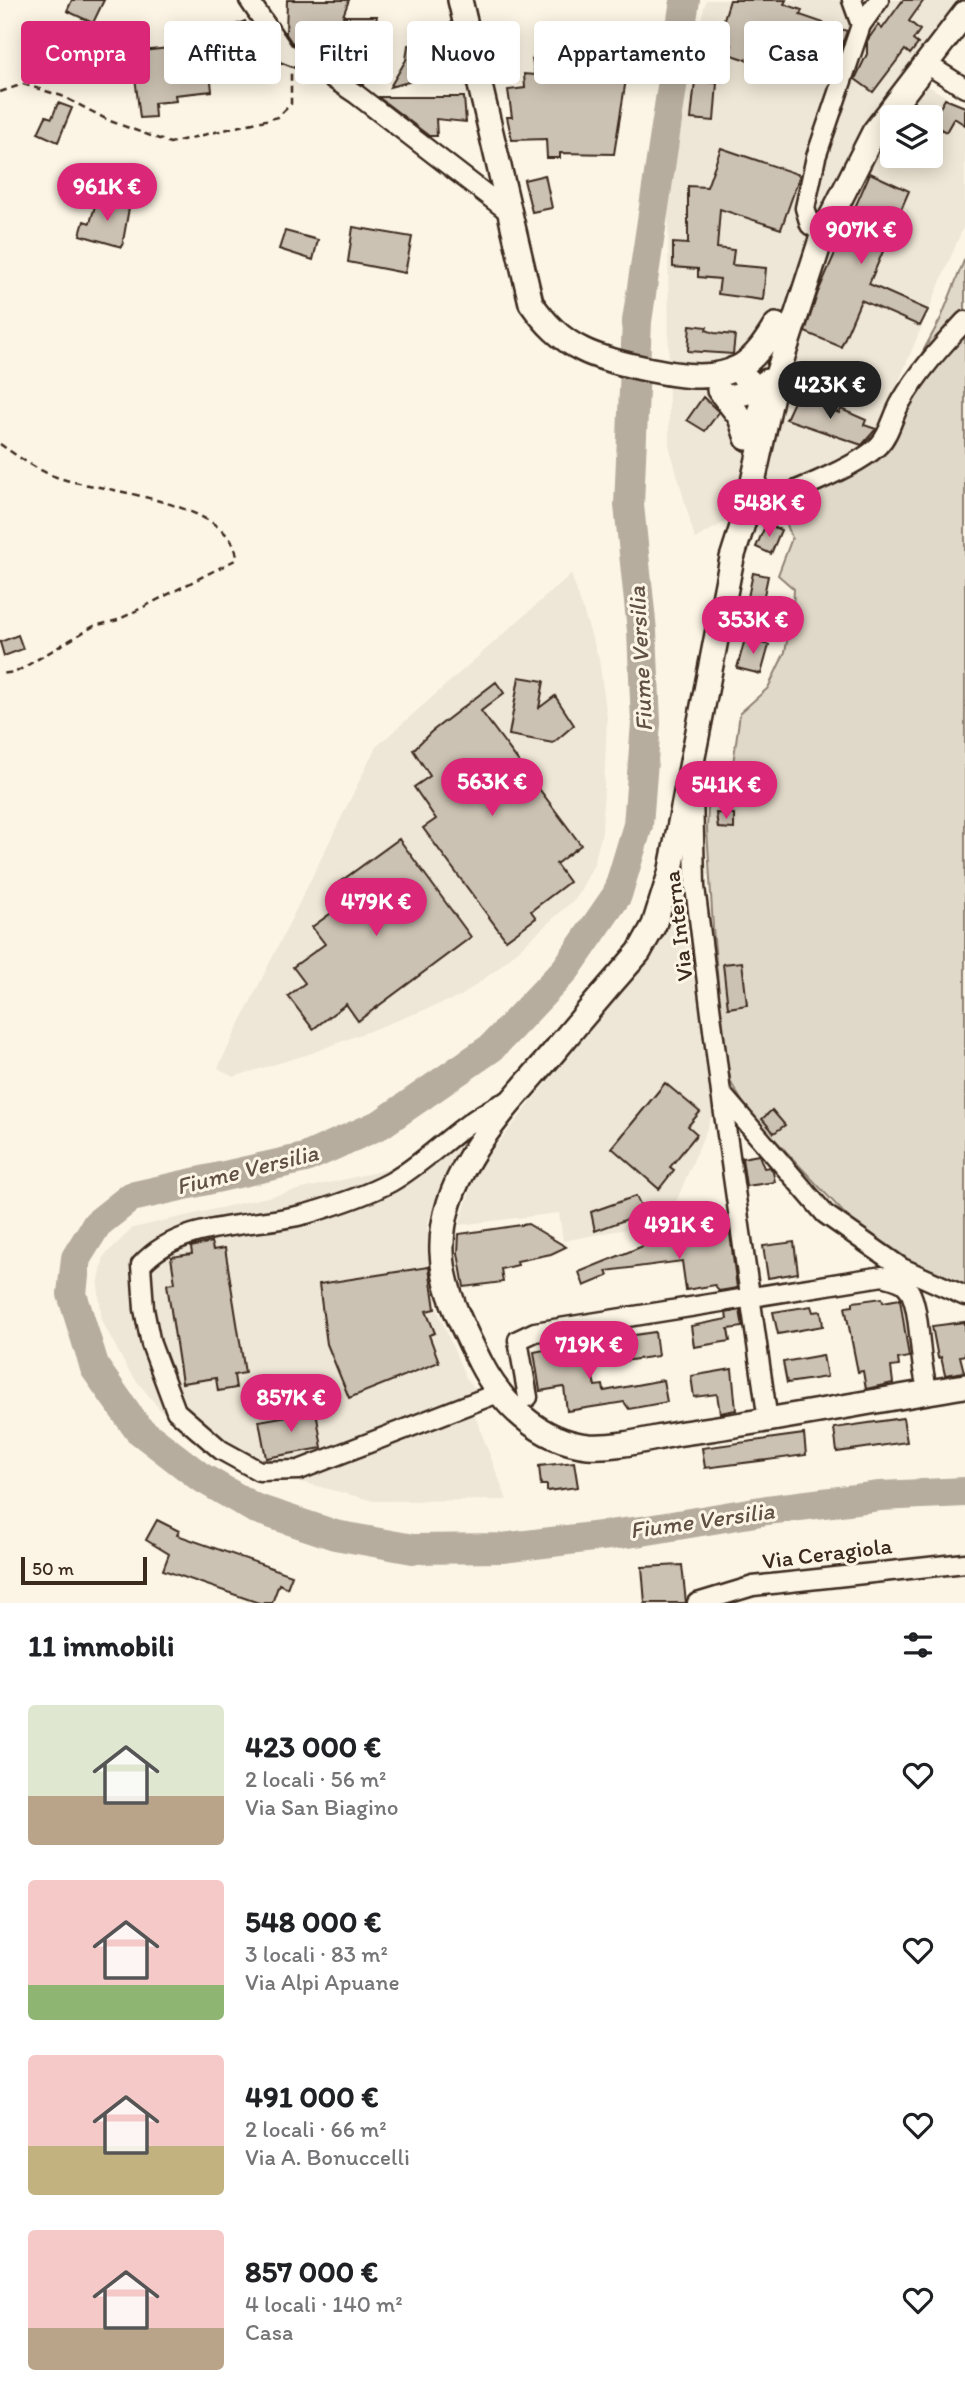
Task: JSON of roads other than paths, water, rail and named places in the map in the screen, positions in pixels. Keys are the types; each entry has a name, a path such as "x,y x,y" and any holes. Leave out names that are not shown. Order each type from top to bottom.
{"main road":[{"path":"460,0 531,303 546,324 581,349 616,361 689,374 734,369 754,356 785,324"},
{"path":"737,546 736,503 747,438 766,388 785,324 823,233 874,132 965,13"},
{"path":"734,369 766,388"},
{"path":"689,374 727,398 740,417 747,438"},
{"path":"766,388 748,506 737,546 670,874 654,925 639,952 514,1099 472,1154 447,1210 442,1252 449,1290 498,1393 538,1430 587,1446 633,1444 659,1437 768,1421 894,1396 965,1386"},
{"path":"727,398 766,388"}],"street":[{"path":"249,0 285,53 309,62 356,93 509,212"},
{"path":"852,0 862,25"},
{"path":"823,233 810,225 806,199 816,157 862,25 878,0"},
{"path":"925,63 965,88"},
{"path":"748,506 768,502 867,457 882,442 901,402 934,354 965,321"},
{"name":"Via Interna","path":"693,754 695,887 706,955 721,1093 768,1421"},
{"path":"721,1093 825,1214 901,1268 965,1296"},
{"path":"498,1393 299,1470 259,1471 221,1450 176,1411 151,1344 144,1309 141,1265 154,1250 186,1235 306,1214 390,1182 494,1106 514,1099"},
{"path":"528,1396 518,1340 535,1332 883,1276 905,1284 914,1298 923,1379 929,1392"},
{"name":"Via Ceragiola","path":"697,1603 753,1586 965,1563"}],"waterway":[{"name":"Fiume Versilia","path":"685,0 637,321 629,505 642,631 646,723 638,825 617,895 566,969 491,1048 381,1124 305,1158 131,1197 97,1224 76,1258 72,1294 95,1368 138,1429 199,1476 254,1508 335,1535 413,1549 502,1548 642,1531 767,1510 880,1496 965,1492"}]}
